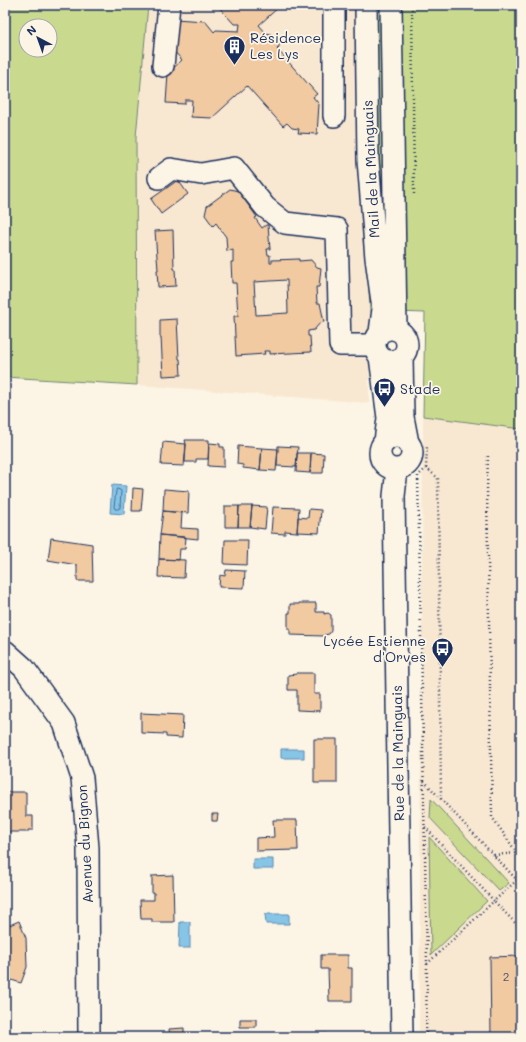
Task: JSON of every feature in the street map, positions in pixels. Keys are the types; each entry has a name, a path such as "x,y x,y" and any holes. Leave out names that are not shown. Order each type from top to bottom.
{"street":[{"path":"163,66 169,5"},
{"path":"334,5 334,116"},
{"name":"Mail de la Mainguais","path":"366,5 368,160 376,258 383,309 389,338"},
{"name":"Mail de la Mainguais","path":"391,5 388,418 385,442 380,450 382,460 388,467 398,469"},
{"path":"159,178 171,169 201,174 234,168 265,207 285,224 337,229 340,344 389,338 402,333 407,340 409,354 403,417 417,441"},
{"path":"389,338 386,360 396,360 409,354"},
{"path":"385,442 394,437 400,437 404,440 417,441"},
{"path":"398,469 406,465 411,458 412,450 417,441"},
{"name":"Rue de la Mainguais","path":"398,469 394,496 402,1037"},
{"name":"Avenue du Bignon","path":"5,651 24,668 64,723 82,778 88,848 89,1037"}],"path":[{"path":"412,5 414,195"},
{"path":"389,338 409,354"},
{"path":"417,441 426,468 438,478 441,800"},
{"path":"488,456 487,490 492,817 516,853"},
{"path":"426,468 418,476 427,964 426,1037"},
{"path":"424,781 517,880"},
{"path":"521,814 516,817 521,824"},
{"path":"424,826 521,929"},
{"path":"493,855 516,853 521,848"},
{"path":"427,964 521,875"}],"shaded area":[{"path":"148,5 362,5 363,160 370,311 369,403 137,385 136,137"},
{"path":"423,416 521,429 521,1037 419,1037"}],"green space":[{"path":"5,5 148,5 136,137 137,385 5,377"},
{"path":"362,5 521,5 521,429 423,416 425,313 370,311 363,160"},
{"path":"431,799 509,883 499,891 430,818"},
{"path":"429,837 487,901 431,955"}],"water":[{"path":"112,485 126,486 124,514 110,513"},
{"path":"281,749 304,749 304,758 281,758"},
{"path":"253,859 273,859 273,869 253,869"},
{"path":"265,914 289,914 289,924 266,924"},
{"path":"180,922 190,922 190,948 179,948"}],"building":[{"name":"Résidence Les Lys","path":"217,5 281,5 259,25 266,33 271,34 279,43 279,47 277,49 317,94 313,97 319,104 317,134 298,133 299,129 292,128 287,123 283,126 247,86 212,118 191,117 192,100 185,100 185,104 166,103 168,73 182,60 173,50 175,19 205,21 214,32 216,30 239,31 240,24 234,24"},
{"path":"178,180 188,194 161,214 151,199"},
{"path":"230,189 238,191 257,217 255,218 262,228 268,225 270,249 267,249 268,255 270,255 270,263 272,263 272,260 311,260 317,267 321,268 319,287 316,287 317,303 320,303 324,322 320,323 314,330 308,331 308,336 310,336 311,352 270,354 270,351 264,351 265,354 236,356 234,316 238,316 236,283 232,283 231,262 233,262 233,250 227,251 226,237 216,223 213,226 205,215 207,206","holes":["287,280 288,313 256,315 254,282"]},
{"path":"173,230 176,286 158,287 155,231"},
{"path":"177,319 181,375 163,376 160,320"},
{"path":"185,440 209,440 208,459 196,459 196,462 185,462"},
{"path":"163,442 186,444 184,466 161,465"},
{"path":"209,443 220,444 220,447 224,447 224,467 208,466"},
{"path":"238,446 262,448 260,470 243,468 243,465 237,464"},
{"path":"278,446 298,447 296,467 277,466"},
{"path":"262,448 278,449 276,471 260,470"},
{"path":"297,453 311,453 310,473 296,472"},
{"path":"311,453 324,454 323,473 310,473"},
{"path":"133,488 143,489 141,511 132,511"},
{"path":"164,489 189,491 188,513 163,511"},
{"path":"225,506 239,506 238,527 225,527"},
{"path":"239,506 252,506 250,527 238,527"},
{"path":"252,506 267,507 265,529 250,527"},
{"path":"273,507 299,508 297,532 285,531 285,534 271,533"},
{"path":"309,509 321,510 319,533 297,532 298,517 308,518"},
{"path":"163,511 182,513 181,528 198,529 198,539 160,535"},
{"path":"160,535 186,537 185,549 180,549 179,560 159,559"},
{"path":"51,538 92,544 93,581 77,581 77,565 48,560"},
{"path":"225,540 248,540 247,565 224,564"},
{"path":"159,559 185,560 184,578 158,577"},
{"path":"226,570 245,571 244,588 219,587 220,575 225,576"},
{"path":"316,603 316,612 324,612 324,614 328,613 331,615 331,631 329,634 324,636 290,635 290,629 288,629 288,613 290,613 290,604"},
{"path":"297,673 314,673 314,694 320,694 320,711 297,710 297,690 288,690 288,675"},
{"path":"141,713 183,715 182,738 166,737 166,734 141,733"},
{"path":"314,739 337,739 337,783 314,783"},
{"path":"5,792 26,792 26,816 33,816 33,830 28,830 28,832 6,832"},
{"path":"212,814 218,814 217,821 212,821"},
{"path":"273,820 297,820 298,850 256,851 256,838 274,837"},
{"path":"173,875 174,922 152,922 152,919 141,919 140,900 154,900 154,893 152,893 152,876"},
{"path":"19,921 26,938 27,967 21,983 5,978 5,927"},
{"path":"321,955 348,955 348,968 352,968 352,1001 329,1001 328,969 321,969"},
{"path":"521,956 520,1037 491,1037 490,957"},
{"path":"240,1019 256,1019 256,1027 240,1027"},
{"path":"184,1028 184,1037 170,1037 169,1029"},
{"path":"295,1034 327,1034 327,1037 295,1037"}],"place":[{"name":"Résidence Les Lys","path":"234,66"},
{"name":"Stade","path":"384,408"},
{"name":"Lycée Estienne d'Orves","path":"442,668"}]}
